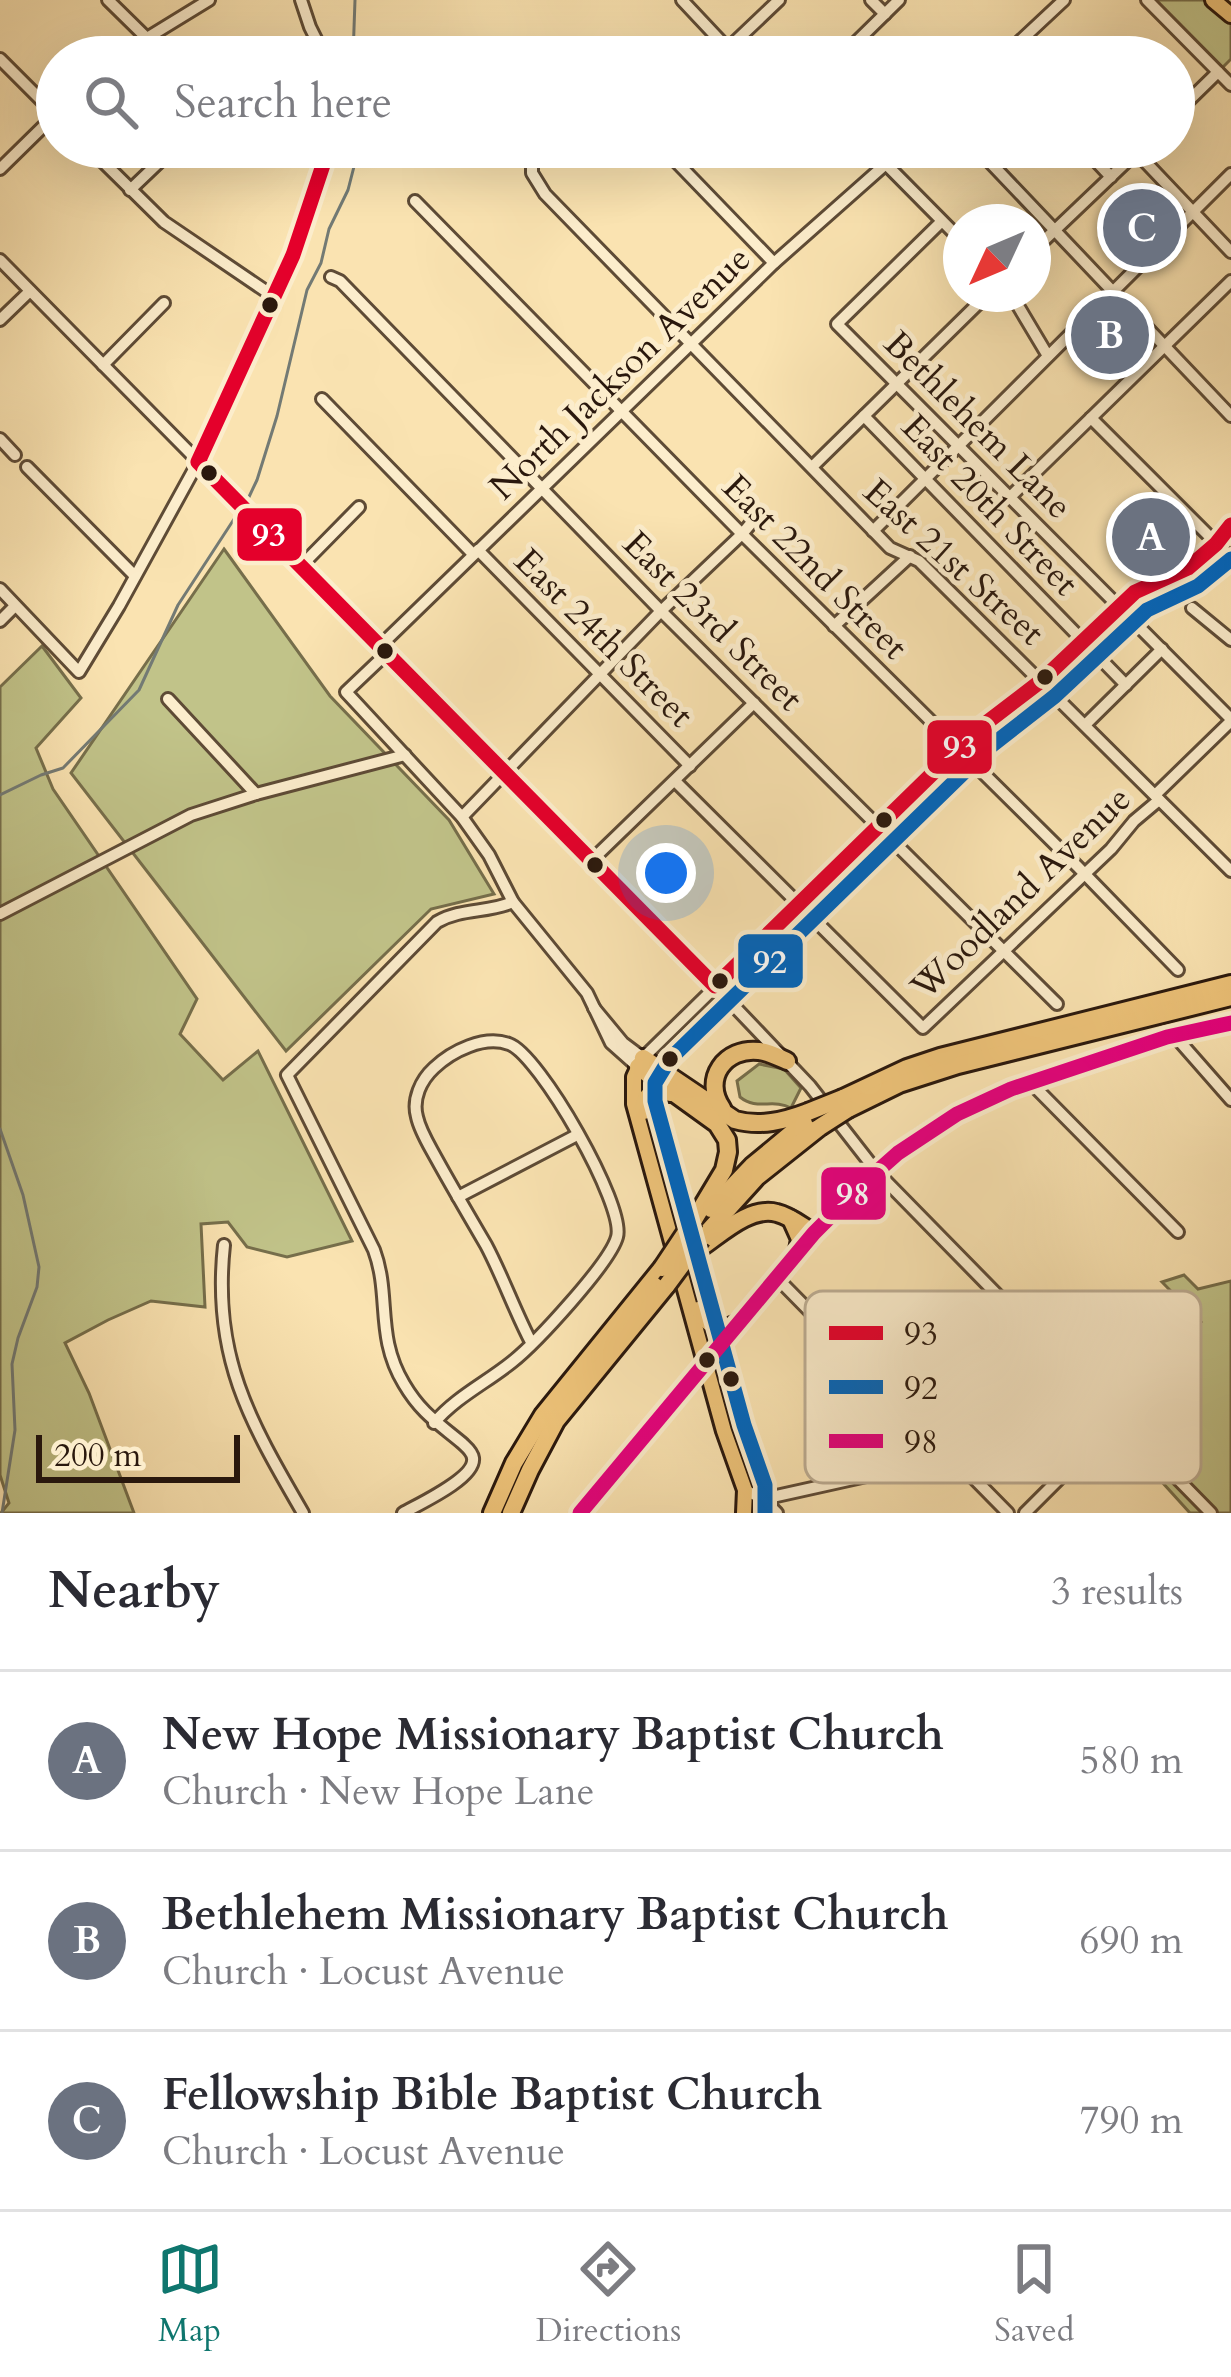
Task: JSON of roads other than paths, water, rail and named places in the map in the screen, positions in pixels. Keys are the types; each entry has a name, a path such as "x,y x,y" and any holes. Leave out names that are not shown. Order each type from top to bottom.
{"highway":[{"path":"512,1513 556,1421 664,1276 752,1166 779,1141 907,1068 1231,980"},
{"path":"845,1103 958,1065 1231,997"},
{"path":"726,1114 713,1086 718,1070 733,1054 766,1051 787,1061"},
{"path":"492,1513 514,1462 543,1415 605,1334 664,1276 699,1233 724,1170 728,1145 717,1124 644,1057"},
{"path":"644,1112 646,1098 671,1084"},
{"path":"671,1084 735,1120 769,1124 813,1118"},
{"path":"699,1233 775,1212 814,1233"},
{"path":"790,1219 800,1239 798,1250"}],"main road":[{"path":"1213,0 1231,15"},
{"path":"580,1513 798,1250 844,1200 928,1131 1029,1081 1174,1035 1231,1023"},
{"path":"644,1057 639,1095 698,1310 719,1414 745,1490 744,1513"},
{"path":"644,1057 633,1084 634,1104 685,1297 723,1396 728,1441"},
{"path":"698,1310 706,1322 722,1328 740,1320"},
{"path":"678,1396 691,1387 702,1391 719,1414"}],"street":[{"path":"108,0 145,36"},
{"path":"150,36 209,0"},
{"path":"301,0 314,36"},
{"path":"682,0 710,36"},
{"path":"741,36 779,0"},
{"path":"872,0 885,14"},
{"path":"863,36 899,0"},
{"path":"1025,36 1064,0"},
{"path":"1147,0 1183,36"},
{"path":"1195,48 1231,85"},
{"path":"0,59 36,94"},
{"path":"1195,95 1219,72"},
{"path":"0,169 36,134"},
{"path":"109,168 177,232 273,296"},
{"path":"130,190 153,168"},
{"path":"0,590 80,672 198,462 293,255 322,168"},
{"name":"East 21st Street","path":"531,168 539,188 873,531 890,548 919,561 1231,871"},
{"path":"682,168 774,263"},
{"name":"North Jackson Avenue","path":"405,755 346,692 475,552 774,263 881,168"},
{"path":"890,168 941,222"},
{"path":"995,168 1231,416"},
{"path":"1103,168 1111,176"},
{"path":"1051,233 1120,168"},
{"path":"1154,168 1231,252"},
{"path":"873,531 1231,174"},
{"name":"East 22nd Street","path":"415,201 1178,970"},
{"name":"Bethlehem Lane","path":"941,222 837,324 1231,720"},
{"path":"0,260 715,986 787,1061 877,1172 995,1291"},
{"name":"East 23rd Street","path":"331,277 1057,1004"},
{"path":"1010,497 1231,281"},
{"path":"0,320 29,291"},
{"path":"103,365 164,303"},
{"path":"812,466 970,312"},
{"path":"1021,312 1048,356"},
{"name":"East 24th Street","path":"322,399 690,766"},
{"name":"East 20th Street","path":"864,416 1126,685"},
{"path":"1090,418 1231,558"},
{"path":"0,439 15,455"},
{"path":"27,467 135,576"},
{"path":"301,566 359,507"},
{"path":"462,817 753,521"},
{"path":"0,914 191,815 405,755 462,817 489,855 513,902 578,980 611,1043 644,1057 957,749 1041,681 1135,592 1188,568 1231,525"},
{"path":"834,626 910,556"},
{"path":"0,621 16,605"},
{"path":"1192,608 1231,640"},
{"path":"1084,725 1162,649"},
{"path":"1220,709 1231,698"},
{"path":"169,699 256,794"},
{"path":"591,861 754,703"},
{"name":"Woodland Avenue","path":"922,1028 1111,849 1231,720"},
{"name":"East 24th Street","path":"675,781 922,1028"},
{"path":"403,1513 462,1479 473,1457 418,1406 393,1363 377,1259 287,1075 437,922 453,913 513,902"},
{"path":"1174,1035 1231,1100"},
{"path":"434,1423 449,1405 532,1344 598,1268 615,1245 620,1226 604,1181 527,1054 514,1046 487,1042 463,1049 430,1072 415,1106 419,1124 489,1251 532,1344"},
{"path":"1029,1081 1178,1232"},
{"path":"458,1197 577,1135"},
{"path":"224,1245 220,1278 232,1372 262,1444 303,1513"},
{"path":"775,1276 805,1307"},
{"path":"763,1499 835,1483"},
{"path":"978,1483 1008,1513"},
{"path":"1025,1513 1055,1483"},
{"path":"1178,1483 1202,1510"},
{"path":"745,1490 777,1513"}],"waterway":[{"path":"354,36 355,0"},
{"path":"248,499 277,416 307,290 354,168"},
{"path":"0,795 63,768 139,690 178,605 238,513"},
{"path":"0,1129 23,1195 39,1267 12,1364 15,1430 2,1513"}],"place":[{"name":"Fellowship Bible Baptist Church","path":"1142,228"},
{"name":"Bethlehem Missionary Baptist Church","path":"1110,335"},
{"name":"New Hope Missionary Baptist Church","path":"1151,537"}]}
